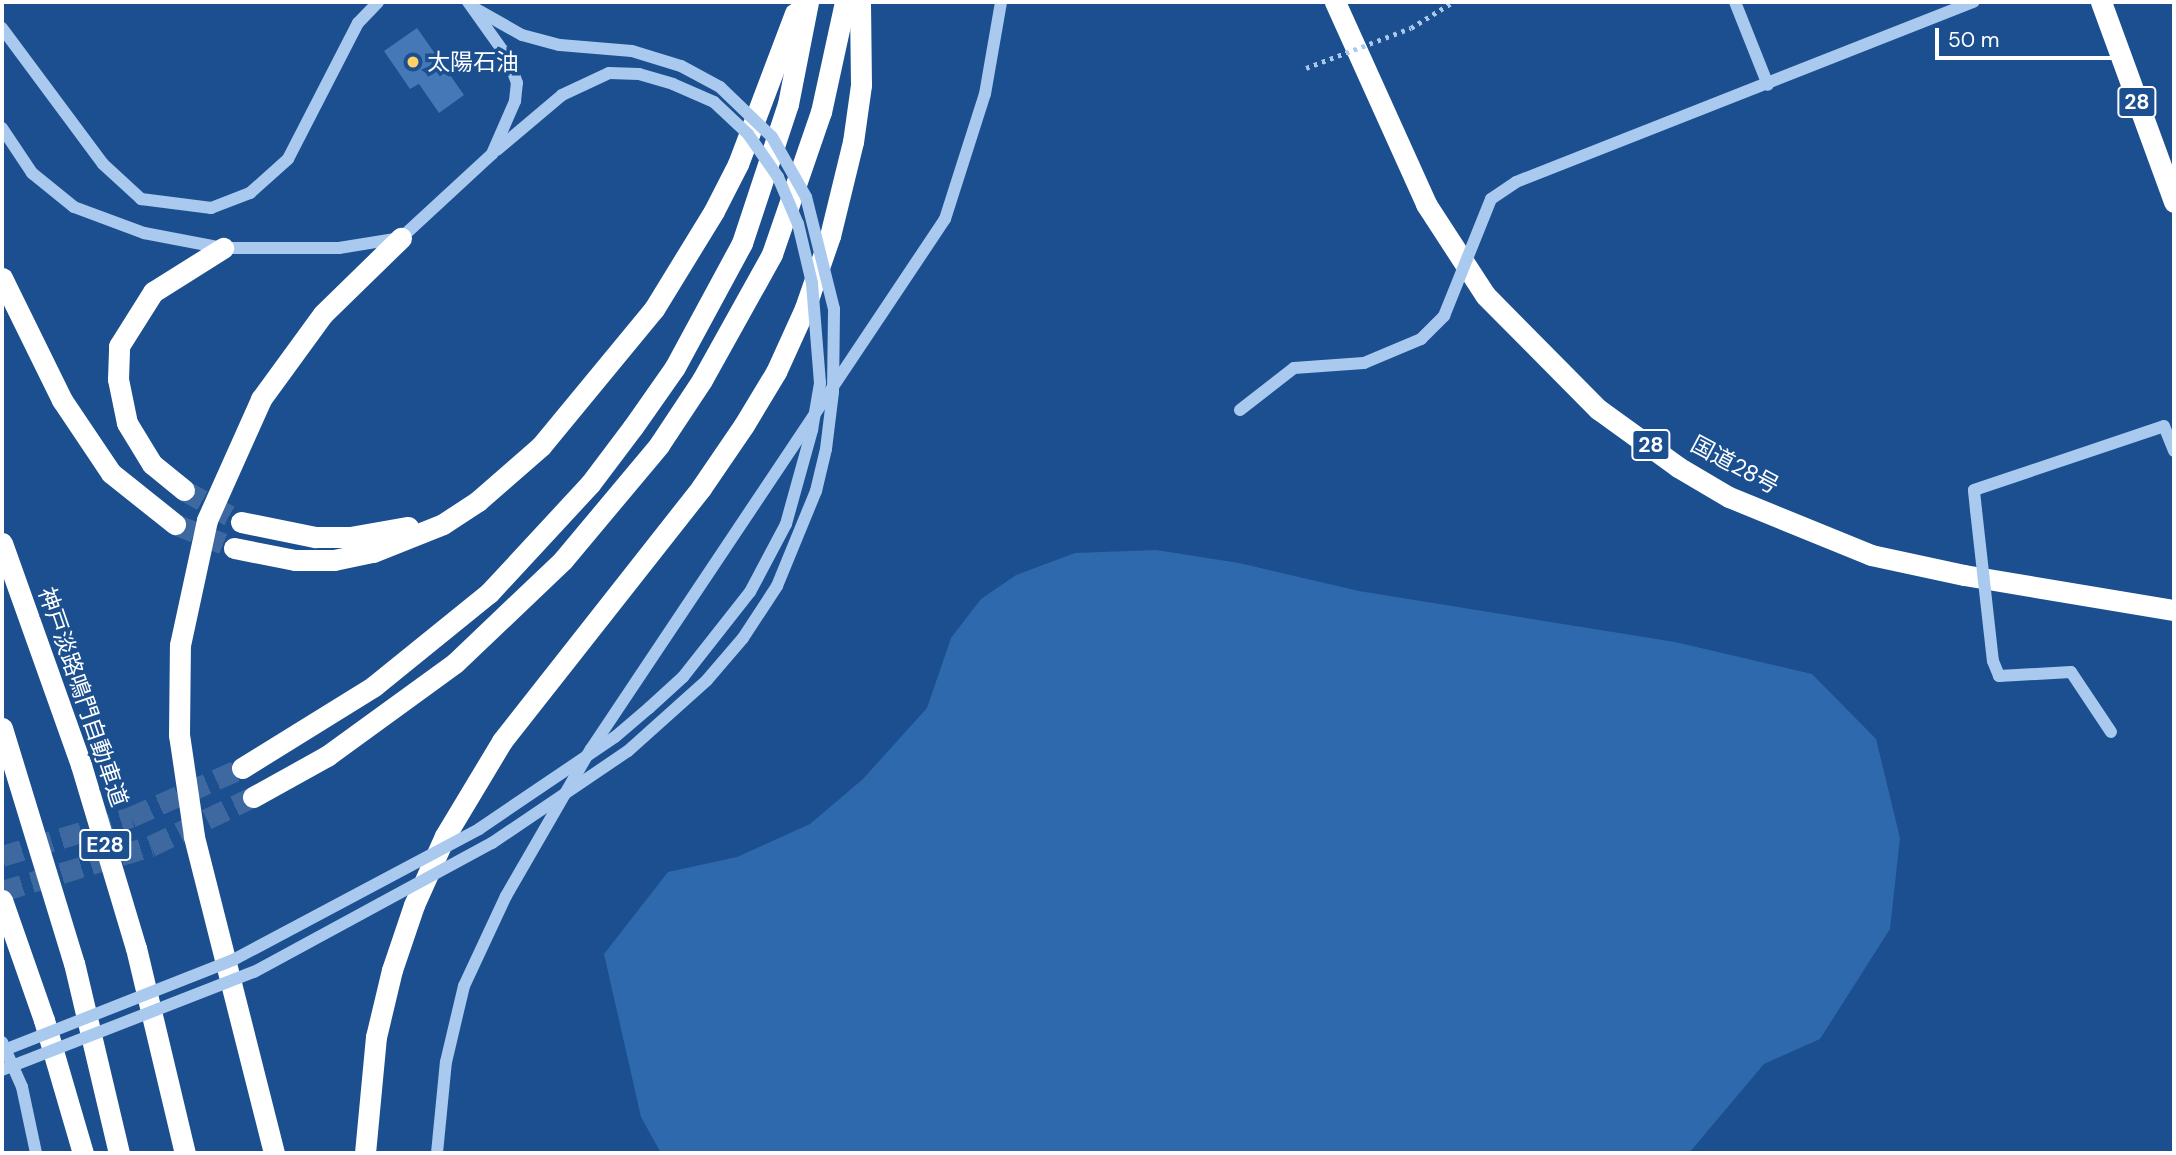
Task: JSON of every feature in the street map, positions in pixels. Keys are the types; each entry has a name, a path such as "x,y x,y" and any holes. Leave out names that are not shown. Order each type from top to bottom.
{"highway":[{"path":"234,548 295,560 334,560 373,552 443,524 510,475 618,356 684,261 738,164 799,2"},
{"path":"242,768 374,686 489,593 565,513 626,437 675,367 742,243 788,104 807,2"},
{"path":"253,797 327,756 455,663 563,561 659,445 702,380 772,254 814,135 845,2"},
{"path":"365,1153 376,1037 393,970 414,905 445,835 502,741 701,488 776,372 805,308 830,236 853,142 861,85 860,2"},
{"name":"国道28号","path":"1335,2 1426,204 1485,295 1598,409 1678,467 1729,497 1871,555 1964,575 2174,610"},
{"name":"28","path":"2101,2 2174,202"},
{"path":"274,1153 190,812 179,734 180,645 207,520 261,398 323,314 401,238"},
{"path":"184,490 152,464 127,423 118,379 119,346 134,316 153,292 223,248"},
{"path":"2,278 62,400 111,473 175,524"},
{"path":"241,522 315,537 380,534 444,514 510,475"},
{"name":"神戸淡路鳴門自動車道","path":"2,543 81,765 132,935 185,1153"},
{"name":"E28","path":"2,728 75,963 119,1153"},
{"path":"2,900 44,1020 83,1153"}],"street":[{"path":"2,28 103,164 141,199 211,208 250,193 288,159 358,23 378,2"},
{"path":"437,1153 446,1062 464,986 506,896 591,749 945,219 985,94 1002,2"},
{"path":"1735,2 1768,85"},
{"path":"1240,410 1294,368 1364,363 1420,339 1444,316 1490,199 1516,182 1974,2"},
{"path":"2,1070 254,972 481,850 628,751 708,680 743,638 777,586 816,491 833,392 834,309 806,197 772,137 720,87 681,66 632,51 560,45 522,35 468,3"},
{"path":"468,3 508,58 517,83 515,101 492,154"},
{"path":"2,128 32,173 74,207 144,233 223,248 340,248 401,238 492,154 562,95 608,74 639,74 673,84 713,102 748,134 778,177 798,224 815,305 820,383 802,480 786,524 750,592 683,677 615,737 479,830 233,960 2,1051"},
{"path":"2111,732 2071,671 1999,676 1993,661 1974,490 2164,426 2174,451"},
{"path":"2,1042 22,1087 36,1153"}],"path":[{"path":"1306,68 1411,28 1453,2"}],"shaded area":[{"path":"1156,550 1239,563 1359,591 1675,642 1812,674 1876,739 1900,838 1890,929 1820,1039 1764,1064 1689,1153 661,1153 641,1117 604,954 668,872 737,857 810,824 863,779 927,708 951,638 981,599 1016,575 1075,553"}],"building":[{"path":"417,28 464,95 439,113 419,84 410,89 384,51"}],"tunnel":[{"path":"184,490 241,522"},
{"path":"175,524 234,548"},
{"path":"2,856 131,817 242,768"},
{"path":"2,891 151,846 253,797"}],"place":[{"name":"太陽石油","path":"413,62"}]}
